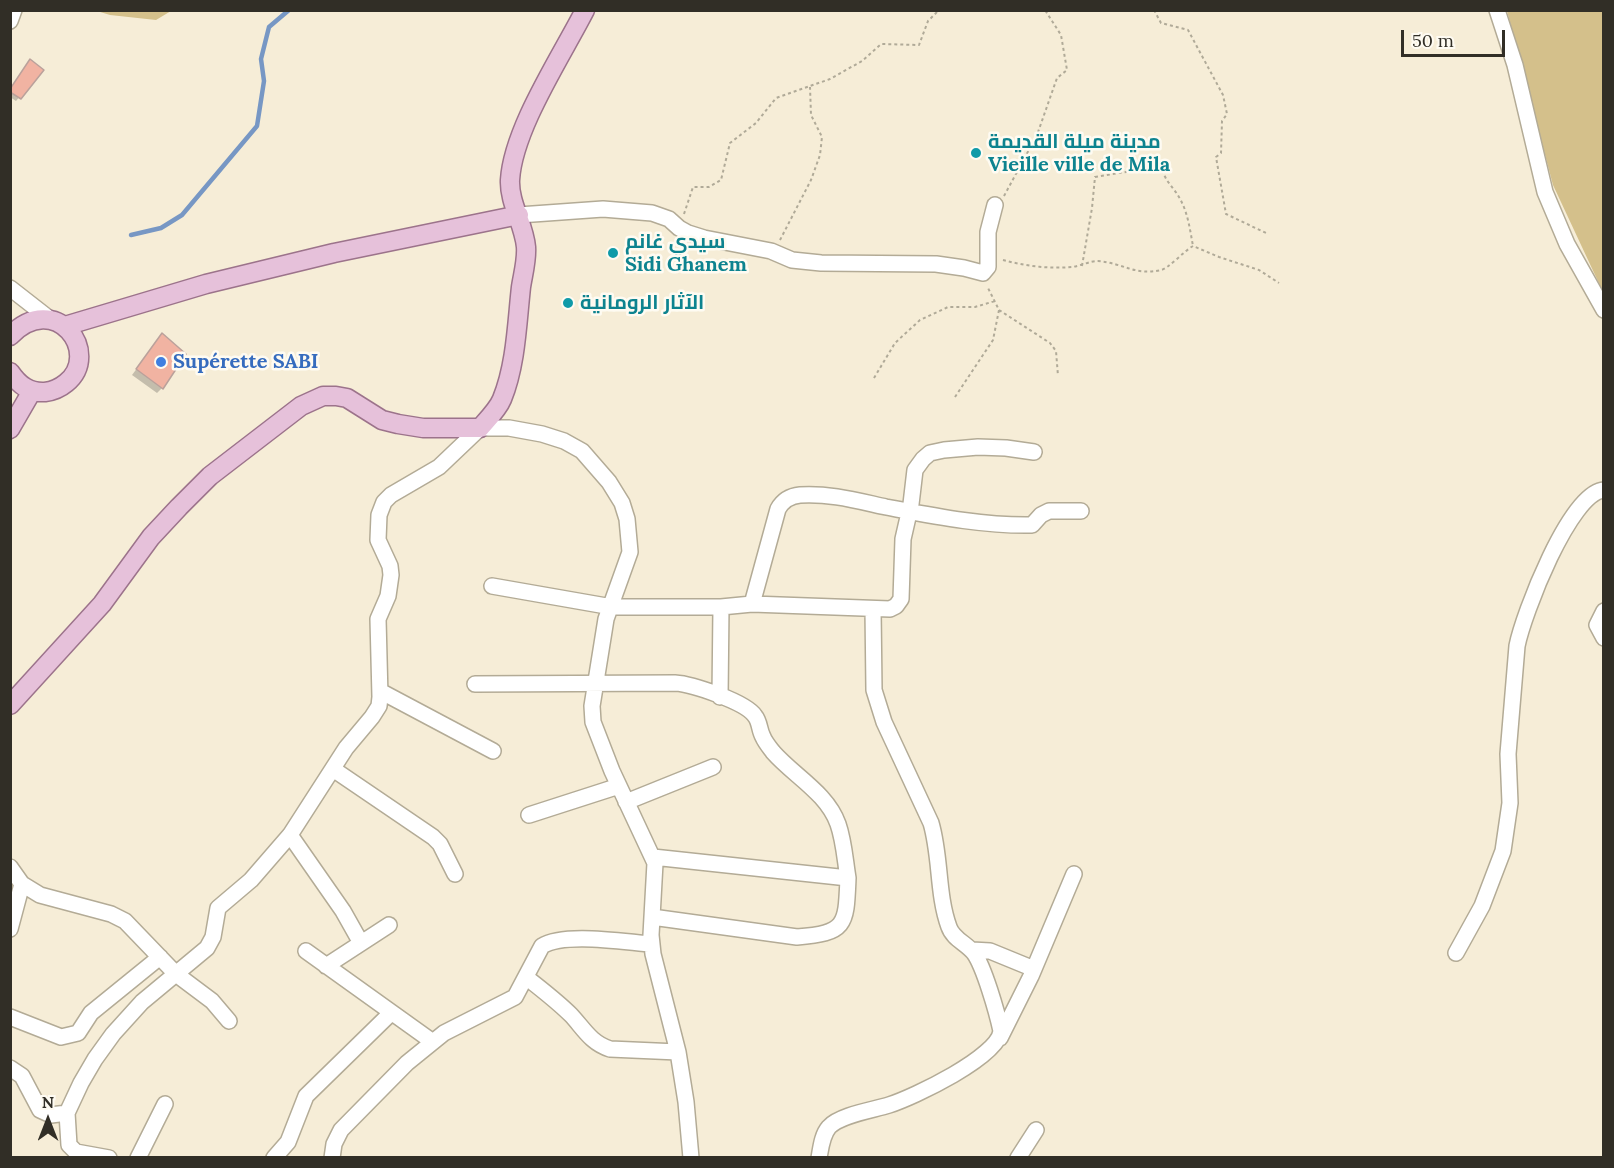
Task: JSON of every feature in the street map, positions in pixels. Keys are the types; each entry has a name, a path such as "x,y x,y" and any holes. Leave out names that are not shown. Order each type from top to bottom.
{"main road":[{"path":"10,705 102,604 140,551 179,507 210,476 301,406 322,396 336,396 347,398 382,420 398,424 423,428 480,428 501,400 516,338 526,248 519,215 511,194 510,180 514,158 533,109 585,10"},
{"path":"10,336 21,325 36,319 58,323 334,253 519,215"},
{"path":"10,429 17,384 46,392 60,388 71,379 78,367 79,352 75,338 58,323"}],"street":[{"path":"10,21 14,10"},
{"path":"1497,10 1515,65 1545,192 1567,244 1604,310"},
{"path":"519,215 603,209 652,213 669,219 679,228 704,238 774,252 792,260 821,263 936,264 980,273 987,270 988,232 995,204"},
{"path":"10,288 58,323"},
{"path":"109,1158 76,1152 69,1145 67,1113 81,1083 113,1034 142,1002 207,948 213,937 218,908 250,880 290,835 346,748 379,706 378,619 388,596 392,575 378,540 379,515 384,502 391,495 440,467 480,428 508,428 542,434 564,441 582,451 609,482 622,503 630,535 630,552 606,619 592,706 593,722 619,786 655,863 652,917 653,954 678,1052 686,1102 691,1158"},
{"path":"492,586 612,607 721,607 752,604 890,609 896,606 901,599 903,539 915,470 923,459 930,453 978,447 1034,452"},
{"path":"1456,953 1482,906 1503,851 1510,803 1508,754 1516,646 1520,630 1552,551 1592,493 1604,490"},
{"path":"752,604 778,509 788,498 798,495 825,495 986,523 1021,525 1032,525 1041,515 1049,511 1081,511"},
{"path":"720,697 721,607"},
{"path":"873,609 874,690 884,722 933,831 944,915 950,931 972,950 979,961 999,1023 1000,1038"},
{"path":"1604,611 1597,625 1604,638"},
{"path":"475,684 596,682 685,684 700,687 746,707 753,713 763,738 774,753 812,788 829,807 838,823 848,878 846,913 842,923 820,935 797,937 652,917"},
{"path":"380,691 493,751"},
{"path":"627,802 713,767"},
{"path":"333,769 433,837 440,844 455,874"},
{"path":"529,815 619,786"},
{"path":"290,835 343,911 361,943"},
{"path":"653,857 848,878"},
{"path":"10,867 22,884 40,895 111,914 125,921 176,974 212,1001 229,1021"},
{"path":"819,1158 824,1134 834,1123 889,1105 945,1080 986,1053 1000,1038 1034,969 1074,874"},
{"path":"10,929 22,884"},
{"path":"326,966 389,925"},
{"path":"332,1158 334,1144 341,1130 407,1063 444,1033 515,997 542,946 558,939 652,944"},
{"path":"972,950 990,951 1034,969"},
{"path":"306,951 433,1042"},
{"path":"10,1017 61,1037 78,1033 92,1013 160,957"},
{"path":"526,977 570,1014 600,1046 610,1049 678,1052"},
{"path":"274,1158 288,1142 306,1096 391,1013"},
{"path":"10,1068 22,1076 40,1110 51,1115 67,1113"},
{"path":"138,1158 165,1104"},
{"path":"1018,1158 1036,1130"}],"path":[{"path":"679,228 693,187 708,187 721,180 730,143 756,123 776,98 830,79 862,61 881,44 920,45 928,21 939,10"},
{"path":"995,204 1007,192 1037,135 1057,78 1067,70 1061,35 1045,10"},
{"path":"1154,10 1161,23 1188,30 1223,95 1227,114 1222,121 1221,153 1216,157 1226,214 1266,233"},
{"path":"774,252 811,180 820,155 822,137 812,115 810,87"},
{"path":"1082,266 1095,177 1142,168 1162,166 1163,174 1180,198 1193,246"},
{"path":"989,257 1024,266 1063,268 1082,266 1095,261 1119,265 1139,273 1164,270 1182,252 1193,246"},
{"path":"1193,246 1259,270 1279,283"},
{"path":"980,273 999,310 1050,343 1056,351 1058,376"},
{"path":"874,378 895,342 920,320 948,307 975,307 995,302"},
{"path":"955,397 993,340 999,310"}],"shaded area":[{"path":"171,10 156,20 110,15 97,11"},
{"path":"1507,11 1603,11 1603,292 1553,185"}],"building":[{"path":"30,59 44,70 21,99 10,92 10,89"},
{"name":"Supérette SABI","path":"162,333 186,354 163,389 136,369"}],"waterway":[{"path":"131,235 161,228 182,215 257,126 264,81 261,59 269,27 289,10"}],"place":[{"name":"مدينة ميلة القديمة Vieille ville de Mila","path":"976,153"},
{"name":"سيدي غانم Sidi Ghanem","path":"613,253"},
{"name":"الآثار الرومانية","path":"568,303"},
{"name":"Supérette SABI","path":"161,362"}]}
